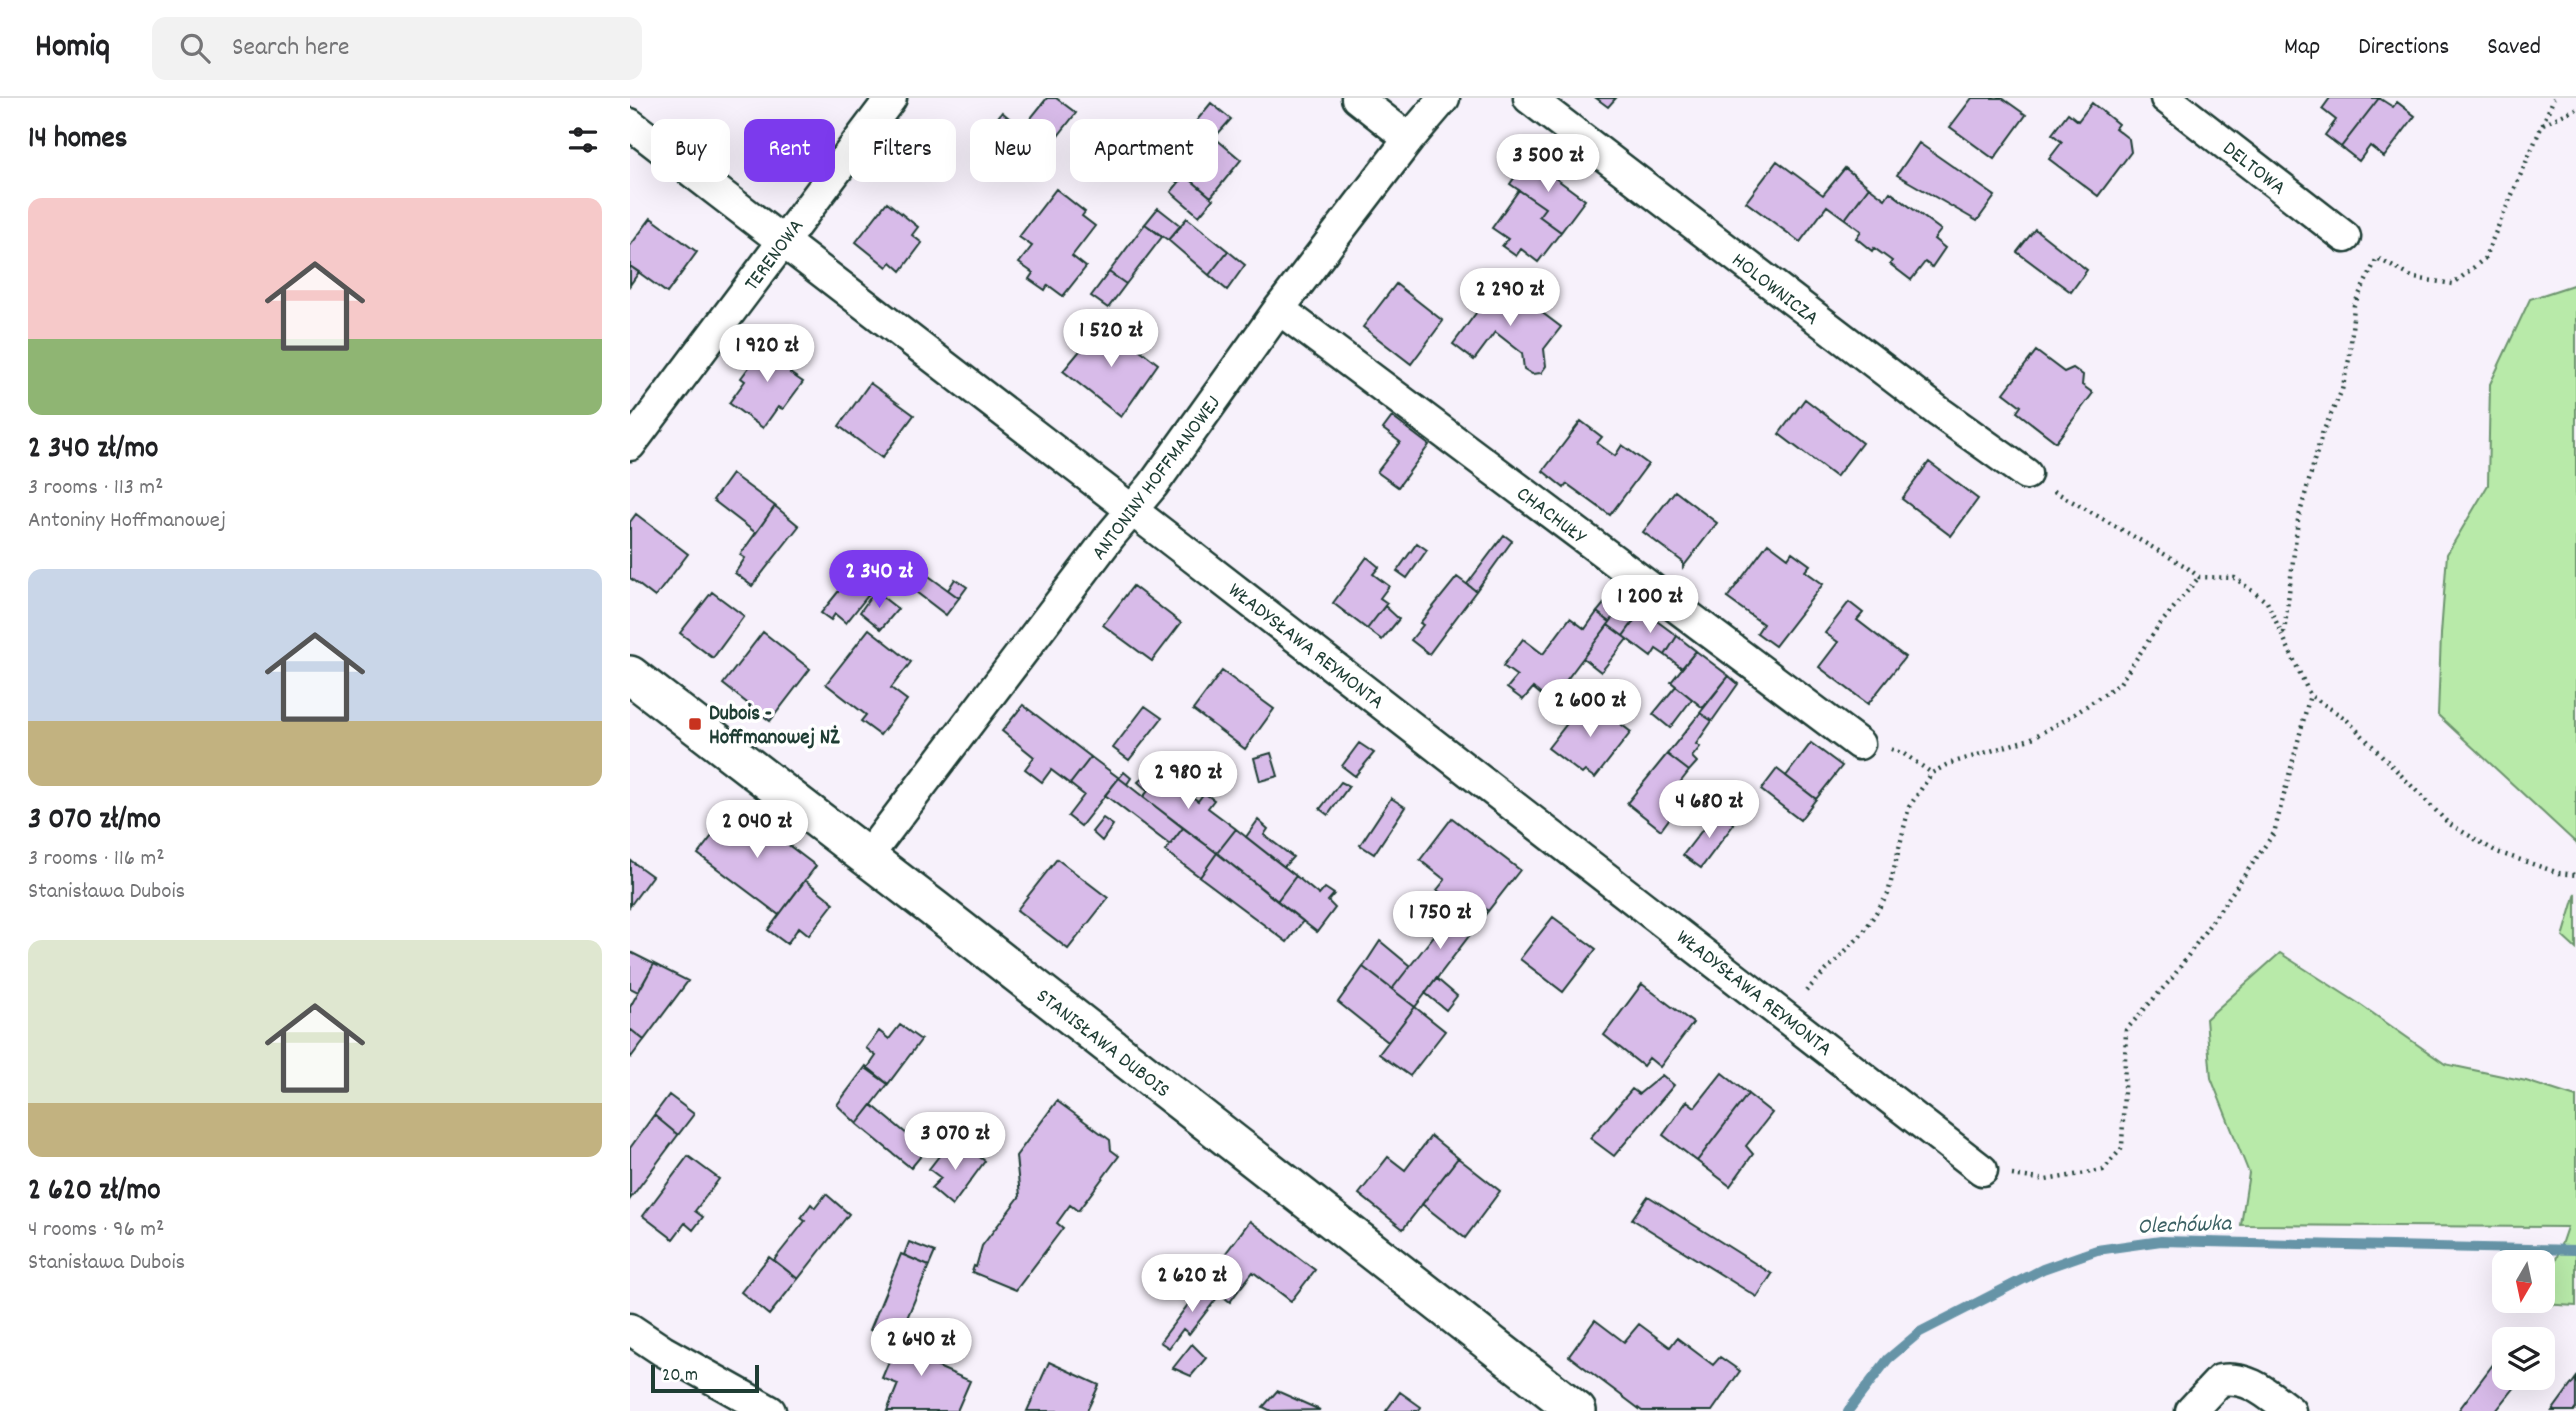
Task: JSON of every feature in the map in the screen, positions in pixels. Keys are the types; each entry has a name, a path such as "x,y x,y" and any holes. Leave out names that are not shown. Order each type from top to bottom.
{"street":[{"name":"TERENOWA","path":"630,445 891,98"},
{"path":"1357,98 1409,139"},
{"name":"ANTONINY HOFFMANOWEJ","path":"867,857 1131,509 1153,485 1279,309 1409,139 1444,98"},
{"name":"HOLOWNICZA","path":"1529,98 1939,412 2026,474"},
{"name":"DELTOWA","path":"2165,98 2345,237"},
{"name":"WŁADYSŁAWA REYMONTA","path":"630,124 1783,1013 1982,1170"},
{"name":"CHACHUŁY","path":"1279,309 1859,744"},
{"name":"STANISŁAWA DUBOIS","path":"630,675 1577,1411"},
{"path":"630,1329 663,1352 770,1411"},
{"path":"2191,1411 2220,1380 2235,1378 2250,1382 2290,1411"}],"path":[{"path":"2284,634 2298,520 2322,434 2342,390 2350,355 2354,305 2377,258 2414,278 2453,284 2484,259 2554,98"},
{"path":"2542,124 2576,109"},
{"path":"2026,474 2185,566 2199,577 2235,578 2267,602 2310,695 2346,719 2448,823 2497,852 2549,870 2576,875"},
{"path":"1783,1013 1863,933 1888,894 1909,807 1933,773 1948,764 2030,739 2072,716 2120,683 2157,628 2199,577"},
{"path":"1982,1170 2046,1180 2104,1170 2122,1148 2126,1030 2173,977 2274,834 2310,695"},
{"path":"1859,744 1884,746 1904,754 1933,773"}],"green space":[{"path":"2576,284 2576,843 2438,715 2447,554 2488,485 2490,384 2530,299"},
{"path":"2576,893 2576,949 2563,937"},
{"path":"2280,953 2445,1064 2526,1081 2576,1097 2576,1306 2555,1305 2555,1263 2567,1227 2241,1225 2249,1173 2211,1078 2206,1019"}],"building":[{"path":"1047,98 1056,98 1076,113 1056,139 1056,119 1030,119"},
{"path":"1596,98 1616,98 1608,107"},
{"path":"1972,98 2002,98 2026,115 1994,159 1950,127"},
{"path":"2330,98 2379,98 2341,147 2325,135 2336,120 2322,109"},
{"path":"2379,98 2393,107 2397,102 2415,116 2384,157 2370,146 2359,161 2341,147"},
{"path":"1211,103 1231,119 1218,134 1218,119 1198,119"},
{"path":"2092,103 2118,124 2115,128 2129,139 2131,152 2098,196 2049,159 2062,142 2052,134 2068,113 2078,121"},
{"path":"1002,112 1010,119 997,119"},
{"path":"1218,141 1241,160 1211,197 1193,182 1218,182"},
{"path":"1919,143 1995,196 1977,221 1897,175"},
{"path":"1528,158 1585,200 1561,232 1539,216 1545,208 1510,184"},
{"path":"1777,161 1823,195 1845,168 1869,187 1845,219 1827,206 1800,242 1746,202"},
{"path":"1179,182 1193,182 1213,199 1199,216 1171,192"},
{"path":"1869,187 1885,199 1890,192 1941,230 1934,239 1945,248 1932,267 1925,262 1911,280 1890,264 1892,261 1874,248 1872,251 1856,238 1861,231 1845,219"},
{"path":"1056,189 1085,212 1082,216 1095,226 1072,256 1086,267 1063,296 1048,285 1045,290 1029,279 1033,273 1019,263 1032,246 1019,237"},
{"path":"1519,190 1545,208 1539,216 1561,232 1538,262 1521,249 1516,256 1502,246 1508,239 1492,228"},
{"path":"887,202 918,227 912,235 922,243 901,271 891,262 887,267 856,242"},
{"path":"1158,208 1181,226 1168,240 1145,224"},
{"path":"651,218 697,252 667,293 630,266 630,246"},
{"path":"1187,218 1228,251 1209,275 1168,240"},
{"path":"1145,224 1162,237 1126,284 1109,272"},
{"path":"2035,229 2087,270 2071,292 2017,252"},
{"path":"1228,251 1245,265 1227,290 1209,275"},
{"path":"630,266 639,272 630,285"},
{"path":"1109,272 1126,284 1108,308 1091,296"},
{"path":"1500,281 1561,327 1544,349 1546,366 1541,373 1532,374 1524,369 1522,353 1495,332 1474,360 1453,344"},
{"path":"1396,284 1443,321 1411,364 1363,327"},
{"path":"1104,322 1158,364 1121,417 1063,371"},
{"path":"770,339 799,361 790,373 803,382 783,409 778,407 763,428 729,403 745,381 741,378"},
{"path":"2036,351 2064,372 2073,368 2083,375 2082,385 2093,393 2056,442 2017,412 2021,406 2004,393"},
{"path":"870,383 914,415 882,458 839,426"},
{"path":"1805,399 1862,443 1836,477 1779,434"},
{"path":"1392,417 1429,445 1398,487 1377,472 1400,442 1383,429"},
{"path":"1581,421 1602,437 1597,443 1615,456 1622,445 1648,464 1610,515 1567,484 1564,488 1543,471"},
{"path":"1929,462 1978,499 1951,536 1902,499"},
{"path":"732,474 775,506 756,533 713,500"},
{"path":"1675,491 1717,523 1683,567 1683,562 1643,532"},
{"path":"775,506 799,526 752,586 735,573 745,558 740,555"},
{"path":"636,514 688,554 655,597 630,578 630,522"},
{"path":"1504,535 1512,541 1476,591 1467,584"},
{"path":"1417,543 1427,550 1407,578 1397,571"},
{"path":"1768,543 1788,558 1792,552 1810,565 1805,571 1823,584 1775,646 1757,633 1763,624 1727,598"},
{"path":"902,556 919,569 901,593 885,581"},
{"path":"1367,557 1379,567 1373,574 1389,586 1380,598 1387,603 1367,629 1333,603"},
{"path":"844,563 874,588 846,623 835,614 831,620 821,613 846,582 836,573"},
{"path":"919,569 959,598 946,615 907,585"},
{"path":"1457,577 1476,591 1429,654 1411,640 1423,625 1420,623"},
{"path":"955,579 967,587 959,598 948,590"},
{"path":"1133,586 1181,623 1152,661 1103,625"},
{"path":"875,591 898,609 881,629 860,612"},
{"path":"712,592 744,616 713,658 680,633"},
{"path":"1612,594 1623,604 1610,622 1597,612"},
{"path":"1627,599 1642,610 1623,636 1608,625"},
{"path":"1849,602 1863,613 1857,620 1905,657 1868,704 1819,667 1838,642 1825,633"},
{"path":"1385,606 1399,619 1382,640 1367,629"},
{"path":"1642,610 1677,636 1665,655 1656,649 1651,657 1623,636"},
{"path":"1597,612 1610,622 1550,702 1533,688 1523,700 1507,688 1517,676 1503,666 1523,639 1543,654 1570,618 1585,629"},
{"path":"1608,625 1627,639 1601,672 1583,658"},
{"path":"869,629 911,662 891,688 907,700 880,735 861,721 866,715 826,684"},
{"path":"763,632 810,669 770,721 723,684"},
{"path":"1677,636 1696,651 1682,668 1665,655"},
{"path":"1696,651 1729,676 1703,708 1671,682"},
{"path":"1222,671 1274,709 1245,749 1193,710"},
{"path":"1729,676 1738,684 1712,721 1700,713"},
{"path":"1676,686 1692,699 1670,728 1653,714"},
{"path":"1587,698 1631,732 1595,778 1585,771 1582,774 1548,748"},
{"path":"1023,705 1091,757 1070,784 1051,770 1042,782 1025,769 1034,757 1002,731"},
{"path":"1145,706 1162,718 1129,760 1113,748"},
{"path":"1700,713 1712,721 1696,744 1700,747 1692,757 1697,762 1689,771 1667,754"},
{"path":"1359,743 1374,753 1355,776 1342,766"},
{"path":"1811,743 1842,766 1816,799 1786,776"},
{"path":"1271,753 1278,776 1260,781 1254,758"},
{"path":"1667,754 1689,771 1661,807 1672,815 1661,830 1627,803"},
{"path":"1091,757 1119,778 1081,826 1068,816 1084,795 1070,784"},
{"path":"1777,769 1816,799 1800,820 1761,790"},
{"path":"1124,772 1131,778 1127,784 1119,778"},
{"path":"1148,773 1157,780 1162,774 1198,801 1204,793 1214,800 1208,808 1236,829 1217,853 1143,797 1148,791 1138,782"},
{"path":"1119,778 1183,828 1170,845 1105,795"},
{"path":"1341,782 1349,786 1328,815 1320,809"},
{"path":"1391,798 1405,807 1374,854 1360,845"},
{"path":"736,805 816,866 779,915 698,854"},
{"path":"1717,811 1734,824 1701,868 1683,855"},
{"path":"1103,818 1113,825 1102,841 1092,832"},
{"path":"1452,818 1520,870 1488,911 1466,895 1457,905 1437,890 1445,880 1420,860"},
{"path":"1258,820 1268,829 1264,835 1293,857 1284,867 1246,837"},
{"path":"1183,828 1217,853 1200,877 1165,851"},
{"path":"1236,829 1296,876 1277,901 1217,853"},
{"path":"1217,853 1303,921 1287,942 1200,877"},
{"path":"1057,859 1108,898 1068,949 1017,910"},
{"path":"630,860 652,876 630,906"},
{"path":"1296,876 1319,895 1325,888 1334,894 1328,901 1335,908 1317,932 1277,901"},
{"path":"805,880 834,903 809,935 799,927 787,944 768,930"},
{"path":"1466,895 1488,911 1415,1007 1392,989"},
{"path":"1553,917 1596,949 1563,992 1520,959"},
{"path":"1380,941 1410,966 1392,989 1363,967"},
{"path":"630,952 654,964 638,992 630,988"},
{"path":"654,964 688,981 644,1040 630,1029 630,1007"},
{"path":"1363,967 1415,1007 1388,1042 1338,1002"},
{"path":"1436,978 1457,996 1446,1010 1425,993"},
{"path":"1642,984 1693,1023 1660,1067 1649,1058 1643,1066 1604,1035"},
{"path":"1415,1007 1445,1031 1410,1076 1379,1054"},
{"path":"900,1025 921,1040 888,1084 867,1069 876,1056 866,1048 879,1031 889,1039"},
{"path":"630,1029 644,1040 631,1057 630,1055"},
{"path":"866,1066 888,1084 857,1124 837,1105"},
{"path":"1722,1073 1748,1094 1697,1161 1663,1135 1687,1101 1695,1107"},
{"path":"1662,1075 1674,1085 1614,1156 1590,1138 1632,1089 1639,1094"},
{"path":"1748,1094 1772,1113 1746,1146 1753,1154 1730,1186 1697,1161"},
{"path":"669,1095 694,1114 678,1135 654,1115"},
{"path":"1057,1101 1110,1140 1111,1150 1119,1156 1078,1211 1070,1205 1057,1223 1063,1228 1016,1290 972,1272 982,1246 1020,1196 1016,1156"},
{"path":"872,1105 926,1150 911,1168 857,1124"},
{"path":"654,1115 678,1135 630,1199 630,1148"},
{"path":"1431,1136 1458,1158 1403,1229 1359,1194 1388,1157 1405,1170"},
{"path":"950,1142 961,1151 965,1146 985,1161 952,1206 931,1188 941,1178 929,1169"},
{"path":"688,1156 719,1179 695,1211 703,1217 693,1230 685,1223 673,1239 643,1216"},
{"path":"1458,1158 1500,1191 1465,1238 1422,1204"},
{"path":"826,1194 849,1214 798,1279 774,1260 805,1221 801,1218 811,1204 815,1208"},
{"path":"1648,1196 1772,1274 1757,1297 1632,1219"},
{"path":"1250,1221 1315,1270 1291,1301 1253,1272 1238,1291 1213,1270"},
{"path":"909,1242 935,1252 929,1266 904,1255"},
{"path":"901,1254 929,1266 897,1342 870,1330"},
{"path":"769,1257 798,1279 769,1315 741,1292"},
{"path":"1213,1270 1238,1291 1230,1302 1205,1282"},
{"path":"1205,1282 1220,1294 1189,1334 1183,1329 1169,1348 1160,1342"},
{"path":"1595,1320 1624,1342 1639,1324 1670,1347 1677,1338 1713,1365 1720,1357 1740,1371 1712,1411 1642,1411 1569,1356"},
{"path":"905,1323 931,1334 920,1359 970,1381 957,1411 887,1411 898,1384 882,1378"},
{"path":"1192,1344 1206,1358 1191,1376 1173,1368"},
{"path":"1049,1362 1099,1385 1087,1411 1027,1411"},
{"path":"2492,1366 2492,1390 2513,1390 2496,1411 2458,1411"},
{"path":"2576,1378 2574,1411 2552,1411"},
{"path":"1277,1391 1320,1410 1271,1411 1263,1407"},
{"path":"1400,1392 1421,1407 1419,1411 1386,1411"}],"waterway":[{"name":"Olechówka","path":"1848,1411 1888,1359 1920,1332 2043,1269 2097,1250 2161,1241 2576,1250"}],"place":[{"name":"Dubois - Hoffmanowej NŻ","path":"695,724"}]}
